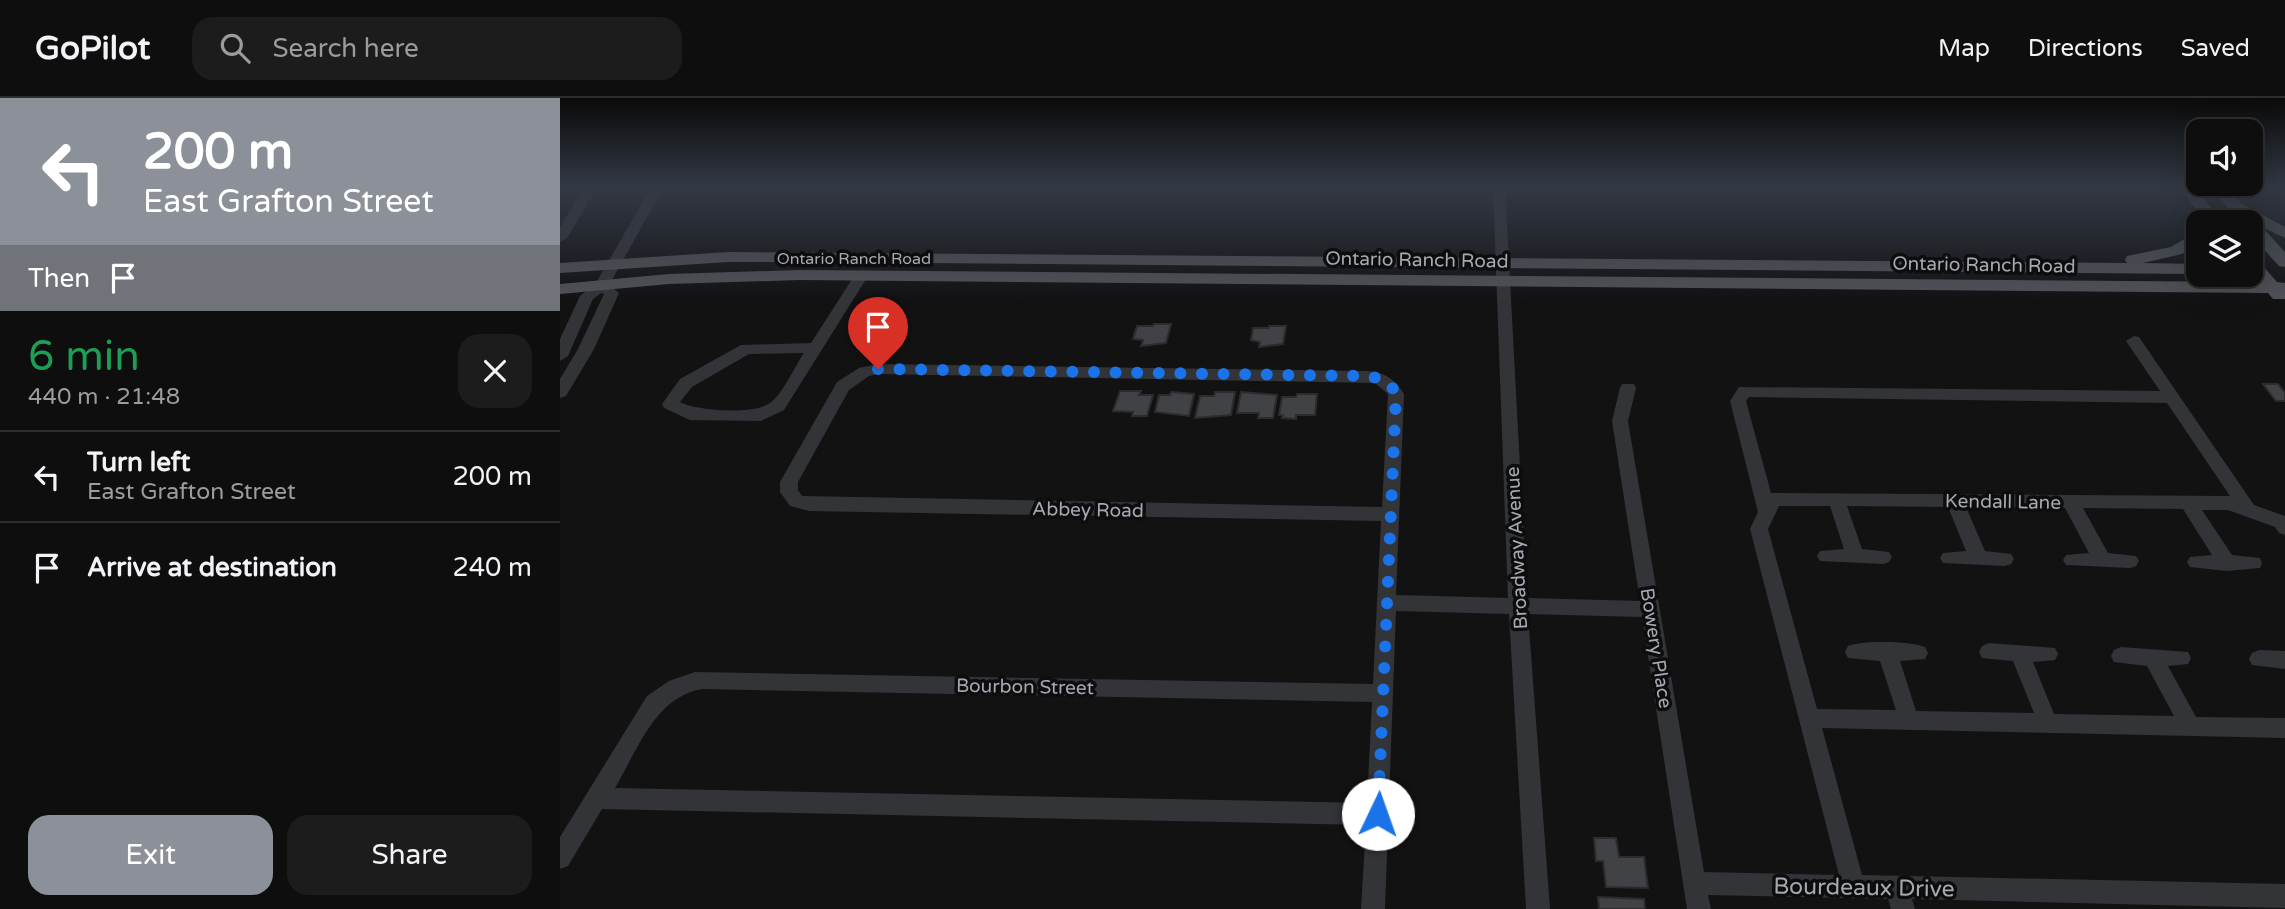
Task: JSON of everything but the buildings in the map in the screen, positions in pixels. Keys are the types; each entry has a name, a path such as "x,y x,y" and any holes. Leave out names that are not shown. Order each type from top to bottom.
{"main road":[{"path":"2269,225 2285,233"},
{"path":"2263,237 2285,262"},
{"path":"2075,270 2160,255 2186,246"},
{"name":"Ontario Ranch Road","path":"560,268 729,257 816,257 2279,288"},
{"path":"601,286 627,275 793,265 816,257"},
{"path":"560,279 591,274 613,264"},
{"name":"Ontario Ranch Road","path":"560,289 669,279 861,276 1294,279 1503,273 1697,275 1718,266 2186,269"},
{"path":"2263,267 2285,268"},
{"path":"2263,276 2279,288 2285,302"}],"street":[{"path":"560,356 587,296 601,286 636,225"},
{"name":"Broadway Avenue","path":"1501,225 1518,606 1538,909"},
{"path":"816,348 746,349 686,383 670,404 690,414 761,415 779,406 816,348 861,276"},
{"path":"560,393 586,349 612,293 601,286"},
{"path":"2134,341 2247,508"},
{"name":"Abbey Road","path":"878,369 1365,376 1380,377 1390,383 1396,394 1392,514 809,505 796,501 789,492 789,482 843,387 851,379 878,369"},
{"name":"Bowery Place","path":"1628,388 1620,421 1699,909"},
{"path":"1854,887 1759,529 1767,512 1738,401 1745,391 2172,397"},
{"name":"Kendall Lane","path":"1767,512 1773,499 2228,503 2281,522 2285,527"},
{"path":"1836,499 1855,556"},
{"path":"1954,500 1979,559"},
{"path":"2070,502 2102,560"},
{"path":"2188,503 2227,563"},
{"path":"1373,909 1392,514"},
{"path":"1826,556 1883,557"},
{"path":"1949,558 2005,559"},
{"path":"2072,560 2130,561"},
{"path":"2196,562 2253,564"},
{"path":"1387,603 1651,609"},
{"path":"1855,652 1917,653"},
{"path":"1887,652 1909,720"},
{"path":"1989,652 2048,654"},
{"path":"2019,653 2048,723"},
{"path":"2121,656 2181,658"},
{"path":"2153,657 2190,726"},
{"path":"2259,659 2285,660"},
{"name":"Bourbon Street","path":"597,797 654,703 668,690 685,682 702,680 1383,693"},
{"path":"1810,718 2285,728"},
{"path":"560,858 597,797 1378,814"},
{"name":"Bourdeaux Drive","path":"1695,883 1854,887 1900,898 2262,902 2285,896"}],"route":[{"path":"878,369 1365,376 1380,377 1390,383 1396,394 1378,814"}]}
